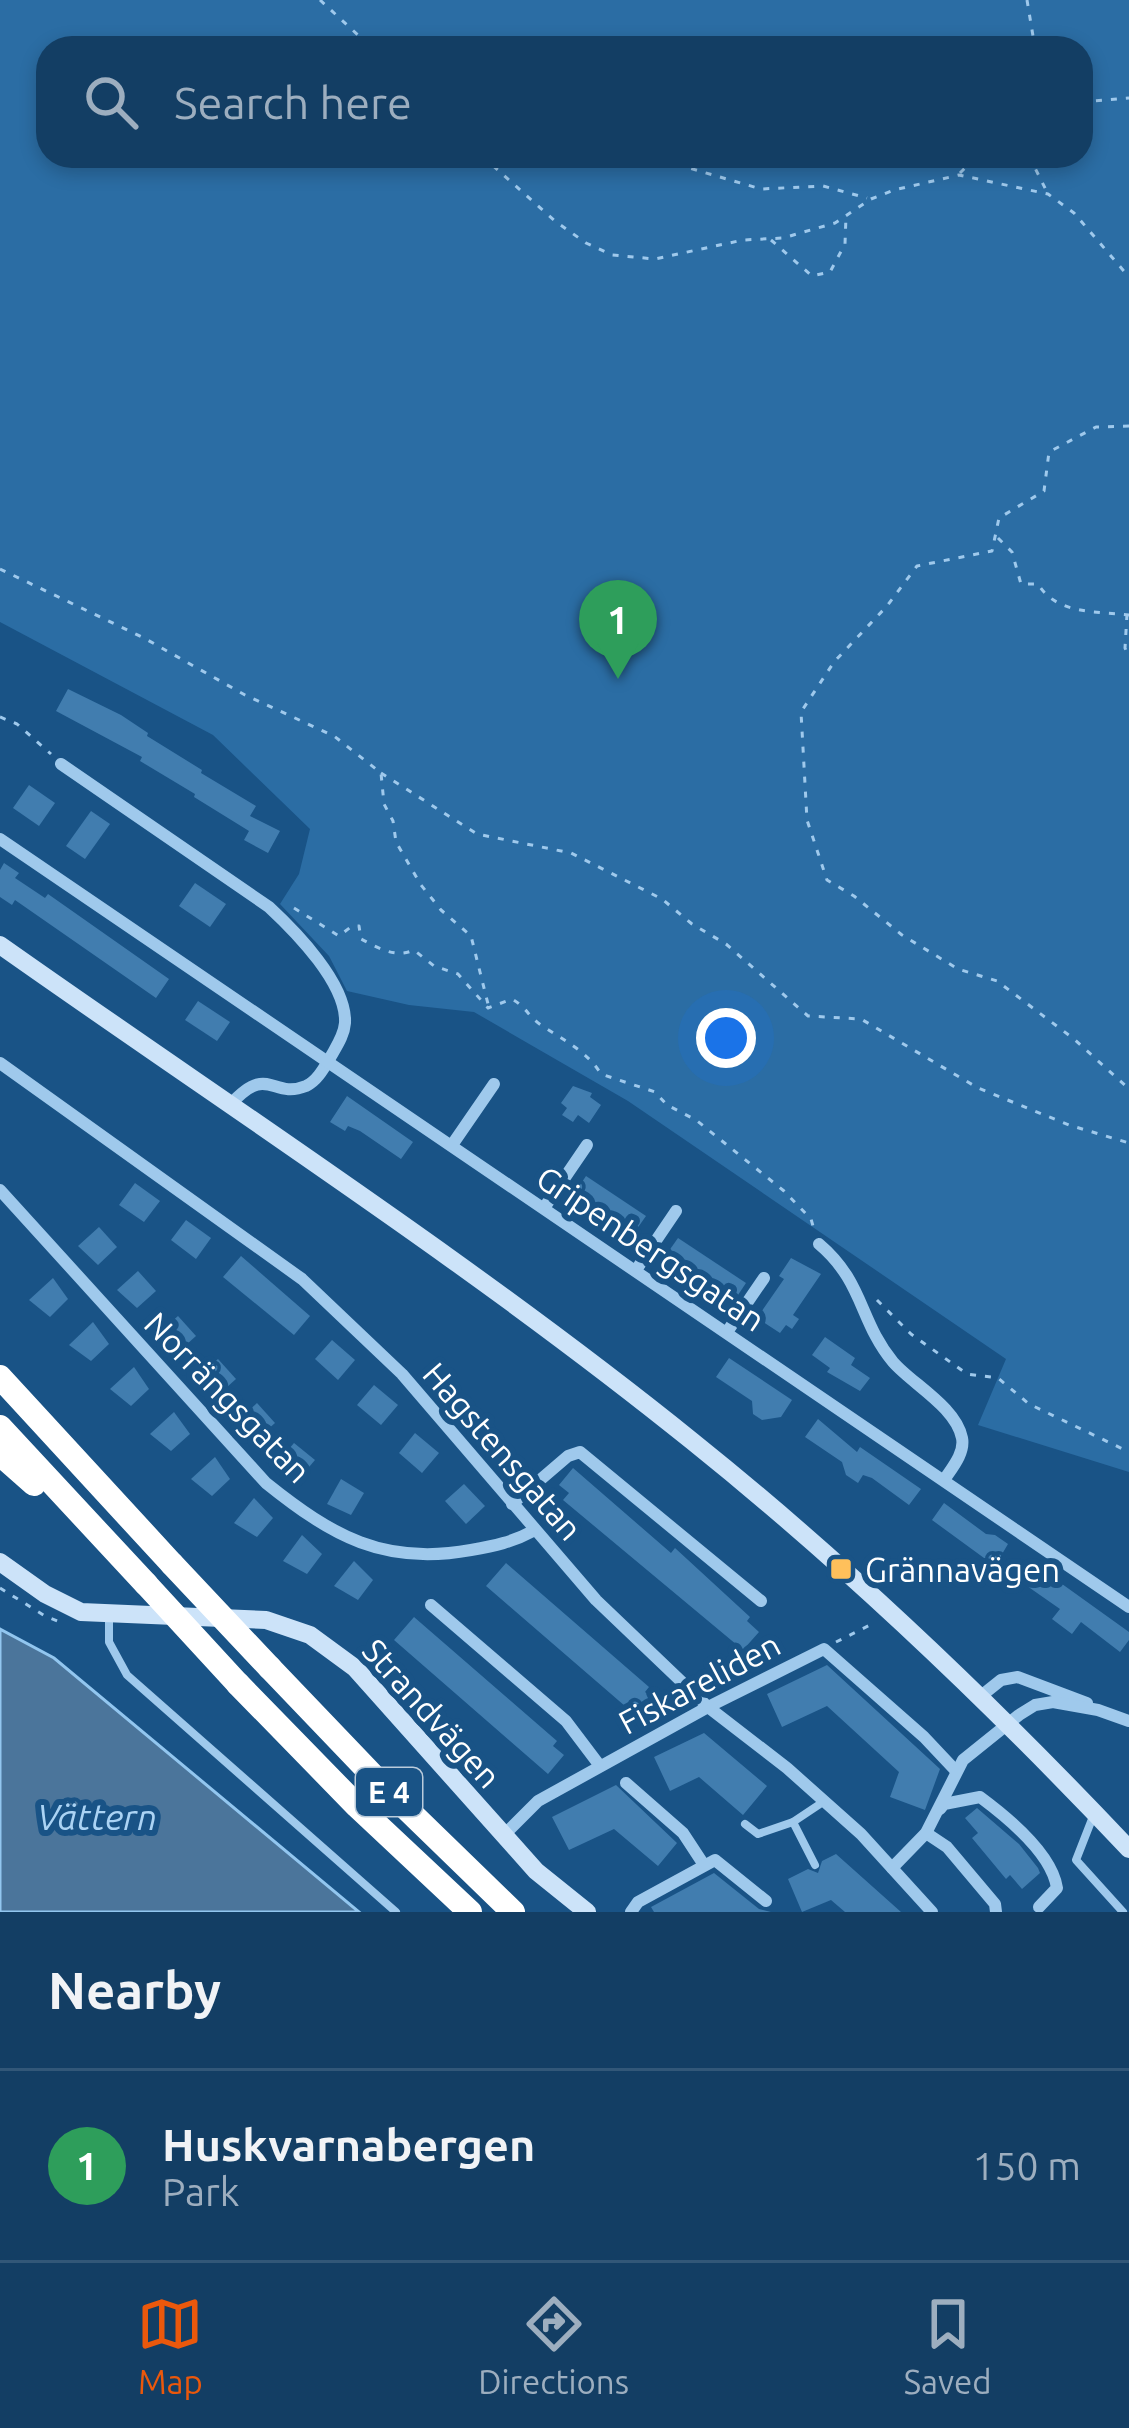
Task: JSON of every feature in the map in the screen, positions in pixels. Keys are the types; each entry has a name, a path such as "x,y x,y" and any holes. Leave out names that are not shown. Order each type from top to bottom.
{"highway":[{"name":"E 4","path":"0,1377 381,1784 513,1912"},
{"name":"E 4","path":"0,1427 238,1684 470,1912"},
{"path":"0,1454 146,1584"}],"main road":[{"path":"0,945 575,1350 694,1442 891,1612 1010,1723 1129,1849"},
{"name":"Strandvägen","path":"0,1562 81,1612 266,1620 310,1635 355,1669 503,1837 587,1912"}],"street":[{"path":"61,764 275,912 296,932 337,993 345,1016 344,1031 307,1085 292,1088 260,1082 247,1087 230,1105"},
{"name":"Gripenbergsgatan","path":"0,839 1129,1607"},
{"name":"Hagstensgatan","path":"0,1063 302,1279 401,1374 596,1600 708,1707 824,1801 932,1912"},
{"path":"452,1145 494,1084"},
{"path":"544,1208 587,1145"},
{"name":"Norrängsgatan","path":"0,1190 266,1483 301,1511 369,1548 403,1556 446,1555 511,1543 533,1531"},
{"path":"636,1270 676,1211"},
{"path":"819,1244 850,1276 894,1363 956,1425 961,1451 944,1480"},
{"path":"727,1332 764,1278"},
{"path":"512,1504 568,1456 580,1452 761,1601"},
{"name":"Fiskareliden","path":"431,1606 566,1721 600,1766"},
{"path":"824,1649 956,1771"},
{"name":"Fiskareliden","path":"503,1837 538,1801 824,1649"},
{"path":"981,1696 1001,1680 1018,1677 1077,1697 1098,1710"},
{"path":"892,1868 926,1833 963,1760 1035,1705 1053,1702 1129,1721"},
{"path":"626,1784 683,1833 704,1865"},
{"path":"935,1814 944,1804 980,1797 998,1810 1055,1876 1057,1888 1037,1910"},
{"path":"926,1833 954,1854 995,1904 996,1912"},
{"path":"631,1912 638,1902 715,1860 766,1901"}],"lane":[{"path":"109,1615 109,1642 127,1676 396,1912"},
{"path":"746,1824 758,1834 794,1822 824,1801"},
{"path":"1095,1813 1076,1860 1123,1912"},
{"path":"794,1822 815,1865"}],"path":[{"path":"320,0 358,36"},
{"path":"1027,0 1033,36"},
{"path":"1093,102 1129,98"},
{"path":"495,168 586,244 612,256 655,259 836,223 871,199 959,175 1048,194 1074,213 1129,278"},
{"path":"689,168 761,189 823,186 871,199"},
{"path":"959,175 966,168"},
{"path":"1036,168 1048,194"},
{"path":"770,238 812,276 830,272 844,244 845,216"},
{"path":"1129,427 1096,427 1049,452 1044,491 999,518 992,550 917,566 834,662 801,712 807,820 826,880 902,935 958,968 997,981 1074,1039 1129,1089"},
{"path":"995,535 1012,552 1021,584 1038,584 1047,599 1069,608 1128,615 1125,648 1129,658"},
{"path":"0,569 334,736 477,834 571,853 662,899 726,944 808,1016 861,1019 978,1088 1069,1125 1129,1143"},
{"path":"0,717 17,724 61,764"},
{"path":"381,772 396,842 421,886 471,935 488,1008"},
{"path":"275,912 296,908 340,936 359,926 361,939 376,950 414,950 434,966 458,974 488,1008"},
{"path":"488,1008 512,999 527,1007 535,1022 593,1061 601,1074 655,1092 667,1106 695,1120 784,1191 811,1219 819,1244"},
{"path":"868,1286 911,1334 967,1374 998,1378 1029,1404 1129,1452"},
{"path":"824,1649 891,1612"}],"shaded area":[{"path":"0,0 1129,0 1129,1472 978,1425 1006,1359 628,1101 474,1012 409,1005 347,991 329,956 280,904 299,874 310,829 213,735 0,622"}],"water":[{"name":"Vättern","path":"0,1629 54,1658 359,1912 0,1912"}],"building":[{"path":"68,689 121,715 256,806 250,816 280,831 268,853 244,840 249,831 140,761 142,757 56,711"},
{"path":"29,785 55,803 39,826 13,808"},
{"path":"91,811 110,824 85,859 66,846"},
{"path":"4,863 19,873 15,878 45,898 48,894 169,979 156,998 15,900 12,905 0,897"},
{"path":"195,883 226,904 210,927 179,906"},
{"path":"198,1001 230,1022 217,1041 185,1020"},
{"path":"573,1086 592,1093 590,1097 601,1105 589,1123 578,1115 573,1122 562,1115 567,1108 561,1103"},
{"path":"347,1096 413,1142 401,1159 360,1131 348,1126 345,1131 330,1122"},
{"path":"586,1176 646,1216 634,1233 587,1202 583,1209 570,1200"},
{"path":"135,1183 160,1201 144,1222 119,1205"},
{"path":"186,1220 211,1238 196,1259 171,1240"},
{"path":"99,1227 117,1247 98,1265 78,1246"},
{"path":"678,1238 746,1283 734,1301 666,1255"},
{"path":"241,1256 310,1316 294,1335 223,1277"},
{"path":"791,1258 821,1274 793,1315 799,1319 792,1329 786,1325 780,1333 757,1318 784,1279 779,1276"},
{"path":"138,1271 156,1291 137,1308 117,1290"},
{"path":"53,1278 68,1299 50,1317 29,1300"},
{"path":"178,1316 196,1336 177,1353 157,1335"},
{"path":"93,1322 109,1344 91,1361 69,1345"},
{"path":"825,1337 855,1358 851,1365 870,1378 860,1391 827,1372 830,1368 812,1355"},
{"path":"332,1340 355,1360 338,1380 315,1359"},
{"path":"729,1358 792,1400 781,1417 762,1420 753,1414 752,1401 716,1377"},
{"path":"218,1359 236,1379 217,1396 197,1378"},
{"path":"134,1367 149,1389 131,1406 110,1389"},
{"path":"374,1385 398,1405 381,1425 357,1405"},
{"path":"257,1403 275,1423 256,1440 236,1422"},
{"path":"174,1412 190,1434 171,1451 150,1434"},
{"path":"818,1419 857,1452 860,1447 921,1489 909,1505 872,1478 863,1475 858,1483 846,1475 842,1462 805,1437"},
{"path":"415,1433 439,1453 422,1473 399,1453"},
{"path":"294,1443 315,1460 298,1480 276,1464"},
{"path":"215,1457 230,1479 212,1496 191,1479"},
{"path":"573,1468 671,1553 675,1548 750,1617 747,1621 759,1632 743,1650 563,1500 569,1493 559,1485"},
{"path":"341,1479 364,1493 351,1515 327,1504"},
{"path":"464,1484 485,1506 466,1524 445,1501"},
{"path":"254,1498 273,1518 257,1537 234,1523"},
{"path":"944,1503 1008,1544 995,1566 932,1520"},
{"path":"302,1535 322,1554 307,1574 283,1561"},
{"path":"354,1561 373,1580 358,1600 334,1586"},
{"path":"1030,1561 1129,1632 1120,1652 1081,1622 1072,1634 1052,1619 1060,1609 1017,1579"},
{"path":"506,1563 649,1687 645,1692 656,1701 640,1719 486,1586"},
{"path":"414,1617 557,1741 553,1746 564,1755 548,1774 394,1640"},
{"path":"827,1665 940,1769 925,1810 890,1797 899,1772 827,1706 782,1727 767,1694"},
{"path":"704,1733 767,1786 743,1815 699,1777 670,1791 654,1757"},
{"path":"616,1785 677,1843 658,1866 614,1829 569,1850 552,1817"},
{"path":"977,1808 1019,1844 1038,1868 1040,1873 1022,1889 1010,1875 1006,1879 972,1838 978,1833 965,1818"},
{"path":"836,1854 901,1912 845,1912 831,1900 802,1912 788,1879 808,1869 818,1873 822,1861"},
{"path":"714,1873 759,1909 771,1912 654,1912 651,1907"}],"place":[{"name":"Huskvarnabergen","path":"618,679"},
{"name":"Grännavägen","path":"841,1569"}]}
